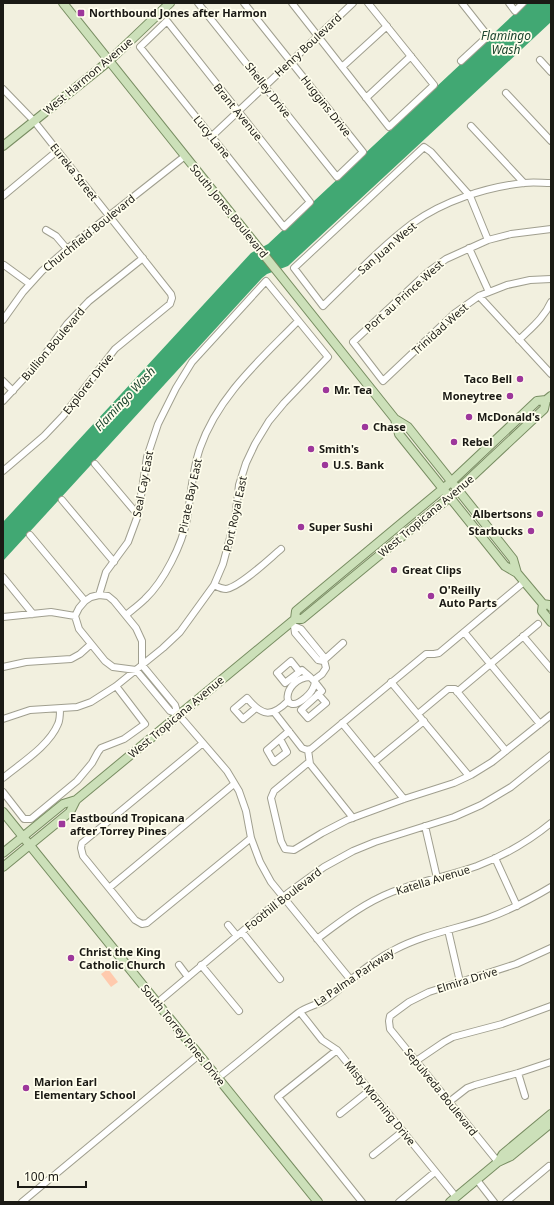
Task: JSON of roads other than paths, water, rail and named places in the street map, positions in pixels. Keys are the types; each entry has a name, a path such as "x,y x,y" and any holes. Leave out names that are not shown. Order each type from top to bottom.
{"main road":[{"name":"South Jones Boulevard","path":"63,3 395,419 408,427 513,559 517,573"},
{"name":"West Harmon Avenue","path":"3,146 109,61 170,3"},
{"name":"West Tropicana Avenue","path":"293,622 296,611 443,489 537,401 549,400"},
{"name":"West Tropicana Avenue","path":"3,853 63,804 76,800 178,714 293,622 302,619 450,497 544,410 549,400"},
{"name":"South Jones Boulevard","path":"395,419 399,434 505,566 517,573 547,606 542,611 551,622"},
{"path":"319,605 325,593 344,576 346,570"},
{"name":"West Tropicana Avenue","path":"3,867 70,812 76,800"},
{"name":"South Torrey Pines Drive","path":"3,812 318,1202"},
{"path":"453,1200 498,1162 511,1156 551,1114"},
{"path":"532,1134 551,1123"}],"street":[{"name":"Shelley Drive","path":"198,3 337,177"},
{"name":"Huggins Drive","path":"244,3 363,152 337,177"},
{"path":"292,3 389,126 434,85 368,3"},
{"name":"Henry Boulevard","path":"211,137 353,3"},
{"path":"461,61 488,36 462,3"},
{"path":"509,3 515,11 523,3"},
{"name":"Lucy Lane","path":"167,22 140,47 284,227"},
{"name":"Brant Avenue","path":"167,22 310,202 284,227"},
{"path":"342,67 387,26"},
{"path":"366,98 411,56"},
{"path":"540,60 551,72"},
{"name":"Eureka Street","path":"3,89 34,121 143,258 171,294 172,298"},
{"path":"506,93 551,141"},
{"path":"471,126 524,183"},
{"name":"San Juan West","path":"470,196 431,152 424,147 294,268 323,306 394,239 414,223 452,202 495,188 524,183 551,183"},
{"path":"3,196 57,151"},
{"name":"Churchfield Boulevard","path":"3,320 30,284 42,271 67,249 185,156"},
{"path":"470,196 488,240"},
{"path":"46,230 56,236 67,249"},
{"name":"Port au Prince West","path":"353,342 428,272 446,258 488,240 511,234 551,230"},
{"path":"469,248 489,292"},
{"name":"Bullion Boulevard","path":"3,401 40,361 67,324 89,301 143,258"},
{"path":"4,265 30,284"},
{"name":"Trinidad West","path":"353,342 383,381 455,314 479,296 507,285 530,280 551,279"},
{"name":"Seal Cay East","path":"99,595 106,572 128,542 138,516 147,457 158,424 176,388 192,362 266,282 298,321"},
{"path":"479,296 551,374"},
{"name":"Explorer Drive","path":"3,471 44,436 78,398 115,349 170,304 172,298"},
{"path":"519,340 541,319 548,310 551,302"},
{"name":"Port Royal East","path":"3,719 30,710 77,707 91,702 116,686 180,632 214,585 223,564 230,543 235,519 239,485 246,463 255,444 269,421 284,403 328,357 298,321"},
{"name":"Pirate Bay East","path":"126,615 146,598 159,581 180,542 186,521 194,469 200,447 211,424 224,402 244,376 298,321"},
{"path":"3,381 13,391"},
{"path":"95,464 138,516"},
{"path":"62,500 114,562"},
{"path":"30,535 85,601"},
{"path":"214,585 227,589 237,585 281,548"},
{"path":"3,577 33,614"},
{"path":"308,750 426,654 439,653 524,582"},
{"path":"139,667 142,641 136,628 126,615 108,596 99,595 91,597 85,601 75,616 78,629 105,661 113,667 139,667 175,705 178,714 227,771 246,811 251,838 260,862 267,875 283,898 350,979"},
{"path":"3,617 51,612 75,616"},
{"path":"288,702 287,695 290,688 303,678 313,680 322,674 326,668 323,661 323,656 301,629 293,622"},
{"path":"457,692 538,624"},
{"path":"464,632 540,724"},
{"path":"523,636 551,669"},
{"path":"323,661 343,642"},
{"path":"3,667 26,662 71,659 80,654 90,644"},
{"path":"299,672 302,670 313,680 322,691 318,694"},
{"path":"288,702 295,705 299,704 314,688 313,680"},
{"path":"391,682 469,776"},
{"path":"3,792 24,819 31,819 77,781 102,748 124,739 145,724 116,686"},
{"path":"418,714 448,689 455,689 506,751"},
{"path":"256,708 270,713 274,712 288,702"},
{"path":"3,778 47,742 59,723 60,709"},
{"path":"274,712 302,748 308,750"},
{"path":"309,762 274,791 271,798 281,841 285,849 294,850 322,833 353,818 404,799 454,783 469,776 492,762 551,715"},
{"path":"374,762 424,721"},
{"path":"342,723 404,799"},
{"path":"280,738 289,731"},
{"path":"203,742 82,843 81,848 83,856 135,920 142,924 147,923 251,838"},
{"path":"308,750 309,762 353,818"},
{"name":"Foothill Boulevard","path":"157,1003 201,965 315,873 352,851 386,838 454,818 481,805 512,787 551,755"},
{"path":"109,888 234,784"},
{"name":"Katella Avenue","path":"317,939 345,917 391,892 425,880 438,878 476,866 495,858 524,842 551,824"},
{"path":"425,826 438,878"},
{"path":"495,858 517,906"},
{"name":"La Palma Parkway","path":"218,1078 300,1012 326,999 372,962 394,949 427,935 488,918 517,906 551,887"},
{"path":"228,925 240,934 280,979"},
{"path":"448,930 460,982"},
{"name":"Elmira Drive","path":"389,1021 390,1016 409,1002 429,992 516,964 551,950"},
{"path":"178,965 188,976"},
{"path":"201,965 239,1011"},
{"path":"416,1061 444,1042 453,1038 502,1024 551,1007"},
{"name":"Misty Morning Drive","path":"300,1012 322,1040 337,1050 370,1090 435,1172 453,1200"},
{"name":"Sepulveda Boulevard","path":"389,1021 390,1029 498,1162"},
{"path":"337,1050 278,1097 362,1202"},
{"path":"22,1202 199,1055"},
{"path":"449,1102 467,1088 551,1062"},
{"path":"518,1073 525,1096"},
{"path":"340,1114 370,1090"},
{"path":"373,1155 403,1131"},
{"path":"506,1202 550,1166"},
{"path":"399,1202 435,1172"},
{"path":"477,1180 494,1202"}],"water":[{"name":"Flamingo Wash","path":"526,3 551,3 551,22 288,266 267,274 262,278 3,561 3,522 251,253 268,244"}],"place":[{"name":"Northbound Jones after Harmon","path":"81,13"},
{"name":"Taco Bell","path":"520,379"},
{"name":"Mr. Tea","path":"326,390"},
{"name":"Moneytree","path":"510,396"},
{"name":"McDonald's","path":"469,417"},
{"name":"Chase","path":"365,427"},
{"name":"Rebel","path":"454,442"},
{"name":"Smith's","path":"311,449"},
{"name":"U.S. Bank","path":"325,465"},
{"name":"Albertsons","path":"540,514"},
{"name":"Super Sushi","path":"301,527"},
{"name":"Starbucks","path":"531,531"},
{"name":"Great Clips","path":"394,570"},
{"name":"O'Reilly Auto Parts","path":"431,596"},
{"name":"Eastbound Tropicana after Torrey Pines","path":"62,824"},
{"name":"Christ the King Catholic Church","path":"71,958"},
{"name":"Marion Earl Elementary School","path":"26,1088"}]}
